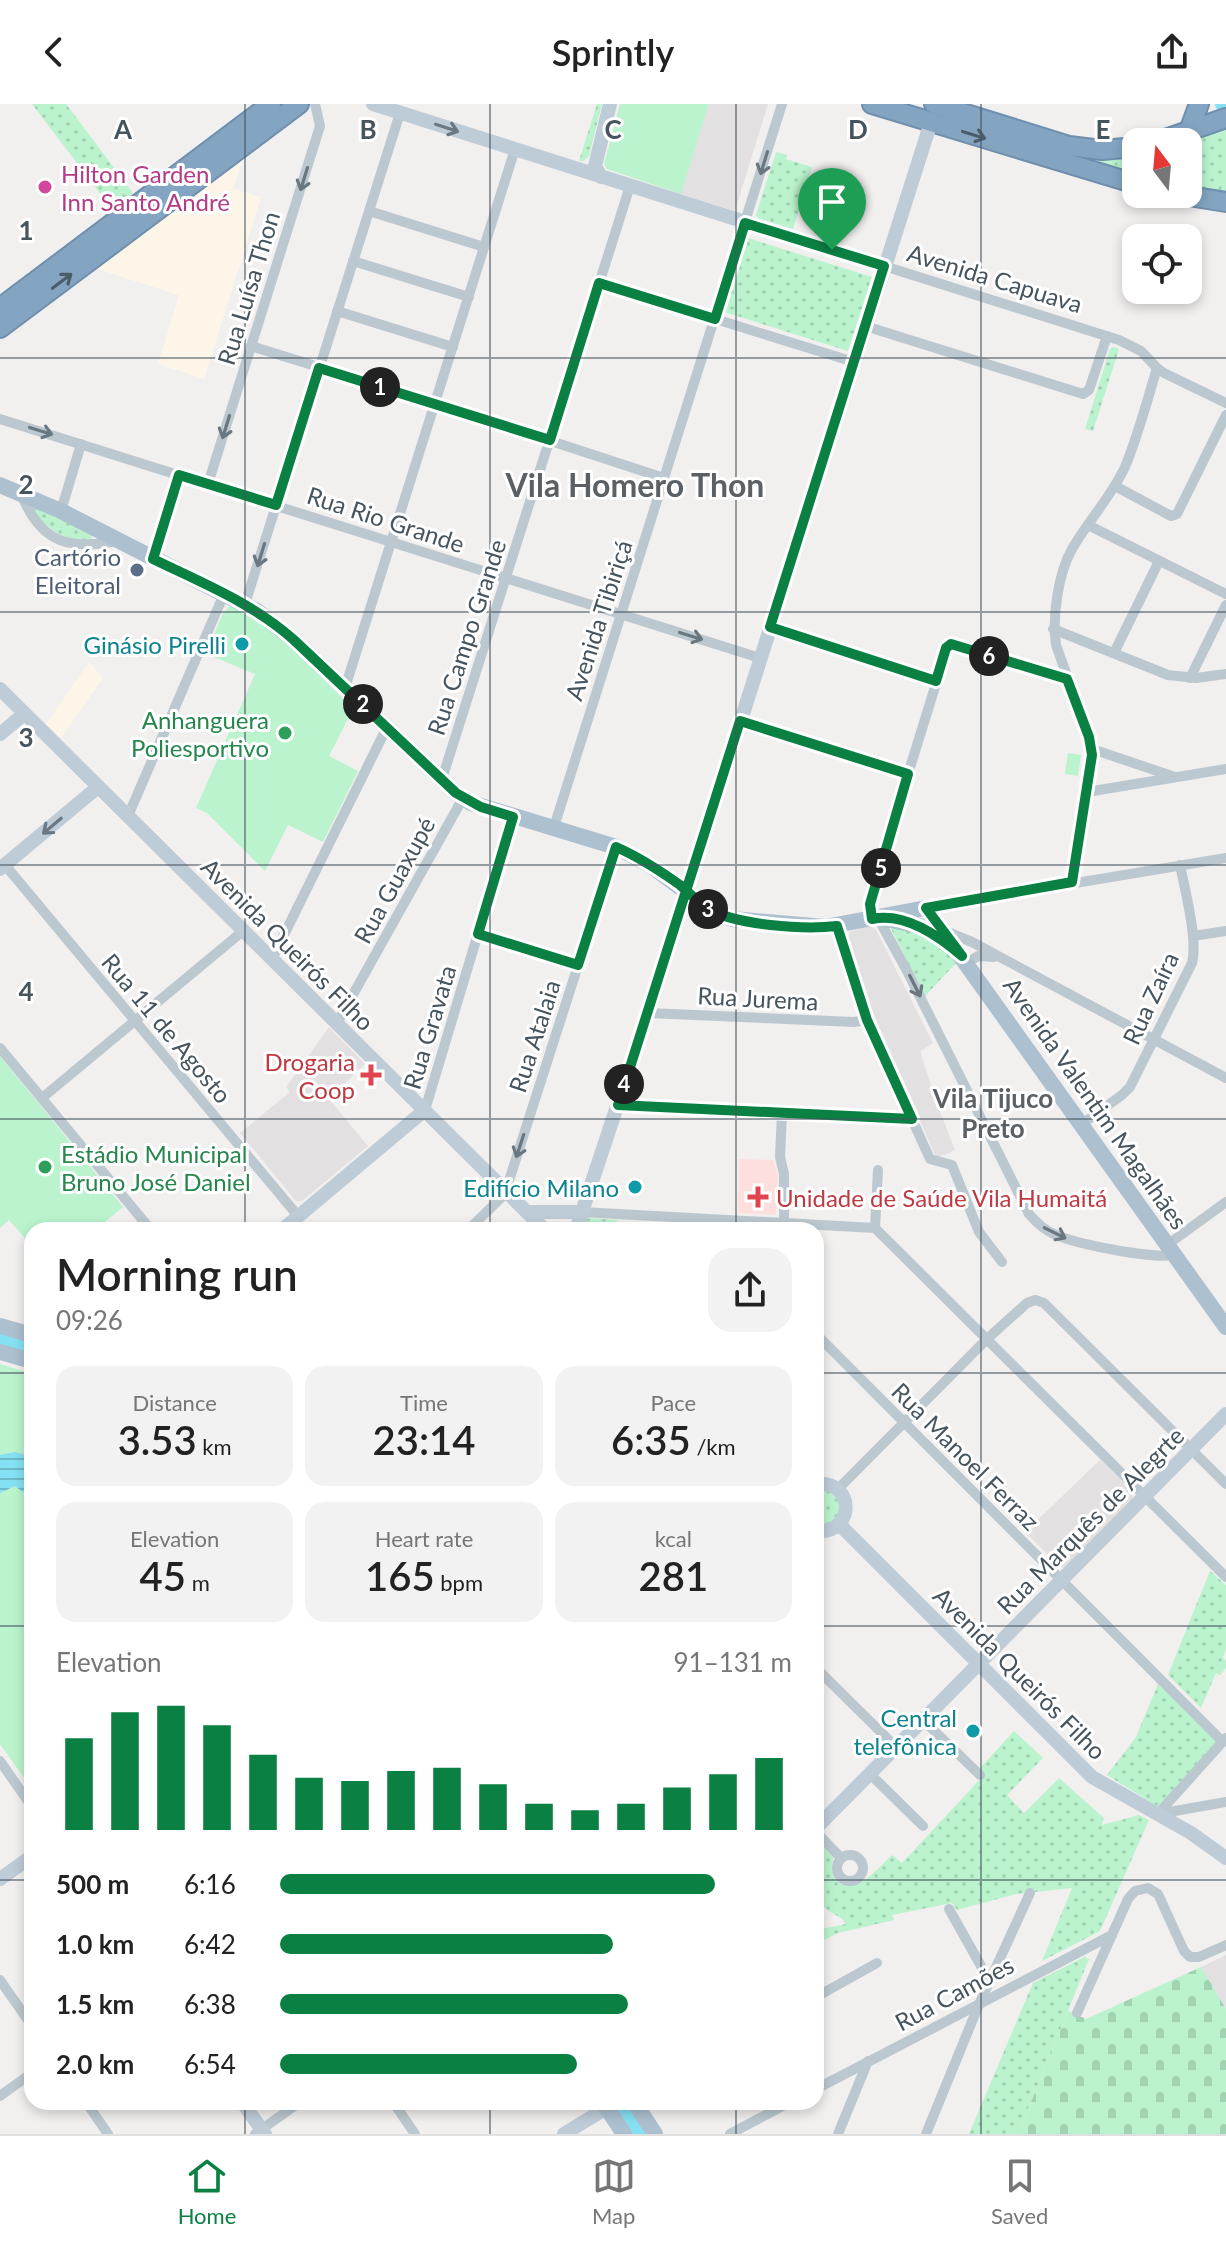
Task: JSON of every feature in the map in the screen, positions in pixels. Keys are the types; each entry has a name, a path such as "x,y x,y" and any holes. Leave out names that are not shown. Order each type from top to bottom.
{"highway":[{"path":"0,328 299,104"},
{"path":"872,104 932,113 1069,146 1102,150 1122,148"},
{"path":"1180,128 1199,104"},
{"path":"0,308 268,105"},
{"path":"932,113 1122,179"},
{"path":"1199,128 1226,118"},
{"path":"1202,198 1226,202"}],"main road":[{"name":"Avenida Capuava","path":"373,104 593,171 630,186 884,266"},
{"path":"593,171 610,104"},
{"path":"579,1222 687,891 932,113"},
{"path":"0,485 61,511 245,604 282,629 463,798 481,807 616,847 650,865 703,905 732,919 815,927 837,926 924,908 920,926"},
{"name":"Avenida Queirós Filho","path":"0,689 537,1222"},
{"path":"0,734 24,714"},
{"path":"3,867 98,787"},
{"name":"Avenida Valentim Magalhães","path":"924,908 964,959 1226,1327"},
{"path":"877,918 920,926 942,939 964,959"},
{"path":"291,1222 425,1110"},
{"path":"527,1212 582,1212"},
{"path":"0,1326 24,1333"},
{"path":"0,1352 24,1359"},
{"name":"Rua Marquês de Alegrte","path":"824,1822 1226,1414"},
{"path":"824,1484 838,1489 846,1508 839,1524 824,1531"},
{"name":"Avenida Queirós Filho","path":"839,1524 1092,1777 1201,1839 1226,1858"},
{"path":"0,1879 24,1862"},
{"path":"247,2110 261,2132"},
{"path":"564,2134 599,2110"},
{"path":"611,2110 624,2134"},
{"path":"639,2110 655,2134"}],"street":[{"name":"Rua Luísa Thon","path":"208,484 320,126 315,104"},
{"name":"Avenida Tibiriçá","path":"554,827 782,104"},
{"path":"245,604 400,113"},
{"path":"345,688 515,149"},
{"name":"Rua Campo Grande","path":"442,779 630,186"},
{"path":"369,211 484,247"},
{"path":"353,261 469,297"},
{"name":"Avenida Capuava","path":"884,266 1107,336 1141,351 1157,368 1226,403"},
{"path":"599,283 854,362"},
{"path":"337,311 453,347"},
{"path":"865,326 1083,394 1089,390 1107,336"},
{"path":"251,346 664,478"},
{"path":"1072,882 1092,749 1059,659 1053,629 1058,595 1072,548 1115,486 1125,466 1157,368"},
{"path":"1115,486 1171,516 1177,514 1226,415"},
{"name":"Rua Rio Grande","path":"0,419 760,658"},
{"path":"61,511 81,444"},
{"path":"153,559 179,475"},
{"path":"21,494 37,523 55,539 77,545 119,541"},
{"path":"1088,525 1226,594"},
{"path":"1114,653 1159,561"},
{"path":"128,816 224,594"},
{"path":"1190,678 1226,605"},
{"path":"770,627 936,681"},
{"path":"1053,629 1168,675 1190,678 1226,674"},
{"path":"1067,679 954,644 948,645 870,904 1024,1206 1036,1222 1070,1240 1158,1257 1171,1250 1226,1202"},
{"path":"740,721 908,774"},
{"path":"272,959 387,727"},
{"path":"1092,749 1177,777"},
{"path":"1087,792 1226,769"},
{"name":"Rua Guaxupé","path":"337,1023 463,798"},
{"name":"Rua Gravata","path":"425,1110 513,817"},
{"name":"Rua Atalaia","path":"506,1191 616,847"},
{"path":"924,908 1226,858"},
{"name":"Rua Zaíra","path":"1082,1124 1130,1087 1192,963 1193,936 1180,865"},
{"name":"Rua 11 de Agosto","path":"3,867 298,1216"},
{"path":"837,926 867,1020 930,1159 952,1165 979,1232 1002,1262"},
{"path":"943,930 962,937 1226,1078"},
{"path":"42,1098 243,931"},
{"path":"1193,936 1226,931"},
{"path":"478,934 578,965"},
{"path":"964,959 978,956 999,958"},
{"name":"Rua Jurema","path":"648,1013 854,1022 867,1020"},
{"path":"0,1048 144,1222"},
{"path":"618,1105 912,1119"},
{"path":"782,1113 780,1159 784,1174 784,1222"},
{"path":"875,1228 878,1170"},
{"path":"476,1222 506,1191"},
{"path":"582,1212 764,1222"},
{"path":"824,1225 875,1228 1226,1577"},
{"path":"838,1489 987,1339 1027,1303 1035,1300 1044,1303 1226,1484"},
{"name":"Rua Manoel Ferraz","path":"824,1342 1224,1740"},
{"path":"824,1676 896,1747"},
{"path":"923,1720 980,1775"},
{"path":"1158,1814 1224,1740"},
{"path":"0,1761 24,1796"},
{"path":"870,1774 923,1826"},
{"path":"1158,1814 1226,1802"},
{"path":"824,1839 841,1858"},
{"path":"1077,2013 1131,1894 1148,1888 1158,1894 1186,1955 1194,1958 1226,1945"},
{"path":"926,2134 980,2002 1030,1893"},
{"path":"949,1909 990,1982"},
{"name":"Rua Camões","path":"824,2085 1112,1935"},
{"path":"824,1993 877,1963"},
{"path":"0,1980 24,2014"},
{"path":"838,2134 868,2061"},
{"path":"0,2096 24,2079"},
{"path":"92,2110 108,2134"},
{"path":"261,2132 290,2110"},
{"path":"398,2110 415,2134"},
{"path":"730,2134 775,2110"}],"shaded area":[{"path":"709,104 768,104 735,211 681,194"},
{"path":"242,161 233,189 261,197 204,379 158,364 179,295 97,269"},
{"path":"89,662 103,678 61,738 46,724"},
{"path":"870,926 876,930 933,1043 920,1051 955,1150 945,1155 936,1157 872,1011 848,937 851,931"},
{"path":"329,1027 365,1064 329,1099 368,1146 302,1201 296,1201 240,1133 290,1092 286,1087"},
{"name":"Unidade de Saúde Vila Humaitá","path":"739,1159 773,1160 778,1176 776,1215 738,1213"},
{"path":"1100,1460 1133,1492 1133,1499 1061,1568 1025,1532"},
{"path":"1226,1955 1226,2009 1201,1967"}],"green space":[{"path":"32,104 66,104 133,193 112,209"},
{"path":"597,104 602,104 589,156 579,161"},
{"path":"620,104 709,104 681,194 607,169 604,164"},
{"path":"1226,128 1226,193 1202,189 1202,136"},
{"path":"776,152 787,155 786,159 812,167 793,229 756,215"},
{"path":"1066,154 1082,158 1122,156 1122,172"},
{"path":"748,238 872,277 848,351 724,312"},
{"path":"1110,349 1119,349 1093,431 1085,429"},
{"path":"35,507 91,535 92,539 74,539 59,534 32,510"},
{"name":"Anhanguera Poliesportivo","path":"230,606 281,639 353,709 329,756 358,771 323,842 288,825 265,871 207,813 196,808 255,674 206,654 223,613"},
{"path":"1068,753 1081,755 1078,776 1065,774"},
{"path":"889,925 921,931 960,959 925,996"},
{"name":"Estádio Municipal Bruno José Daniel","path":"0,1056 123,1207 105,1222 24,1222 24,1237 9,1220 0,1228"},
{"path":"588,1218 618,1220 584,1222"},
{"path":"0,1364 24,1372 24,1778 0,1744"},
{"path":"824,1490 838,1500 839,1514 829,1524 824,1524"},
{"path":"1210,1571 1226,1585 1226,1649 1223,1657 1226,1668 1220,1675 1216,1673 1201,1708 1168,1675"},
{"path":"1158,1684 1223,1742 1162,1809 1107,1775 1136,1737"},
{"path":"1014,1731 1043,1758 1007,1795 1024,1813 1059,1778 1104,1818 1102,1825 1139,1815 1149,1820 1100,1931 1042,1961 1072,1888 1016,1894 957,1910 952,1903 892,1915 894,1920 838,1933 824,1940 824,1928 846,1924 824,1907 824,1848 833,1857 835,1877 845,1885 860,1883 892,1855 902,1863 985,1774 980,1768"},
{"path":"1084,1957 1089,1959 1018,2134 969,2134 1033,1983"},
{"path":"1201,1967 1226,2009 1226,2134 1018,2134 1068,2011 1086,2019"}],"water":[{"path":"15,1452 24,1455 24,1493 15,1486 0,1493 0,1455"}],"waterway":[{"path":"0,1340 24,1347"},
{"path":"624,2110 640,2134"}],"place":[{"name":"Hilton Garden Inn Santo André","path":"45,187"},
{"name":"Cartório Eleitoral","path":"137,570"},
{"name":"Ginásio Pirelli","path":"242,644"},
{"name":"Anhanguera Poliesportivo","path":"285,733"},
{"name":"Drogaria Coop","path":"371,1075"},
{"name":"Estádio Municipal Bruno José Daniel","path":"45,1167"},
{"name":"Edifício Milano","path":"635,1187"},
{"name":"Unidade de Saúde Vila Humaitá","path":"758,1197"},
{"name":"Central telefônica","path":"973,1731"}],"district":[{"name":"Vila Homero Thon","path":"635,484"},
{"name":"Vila Tijuco Preto","path":"993,1113"}],"route":[{"path":"832,250 745,223 715,319 599,283 550,440 319,368 276,505 179,475 153,559 269,619 456,793 471,803 513,817 478,934 578,965 616,847 650,865 679,884 687,891 703,905 726,917 740,921 837,926 867,1020 912,1119 618,1105 687,891 740,721 908,774 870,904 872,919 880,917 920,926 962,956 926,908 1072,882 1092,749 1067,679 951,644 946,648 936,681 770,627 884,266 832,250"}]}
